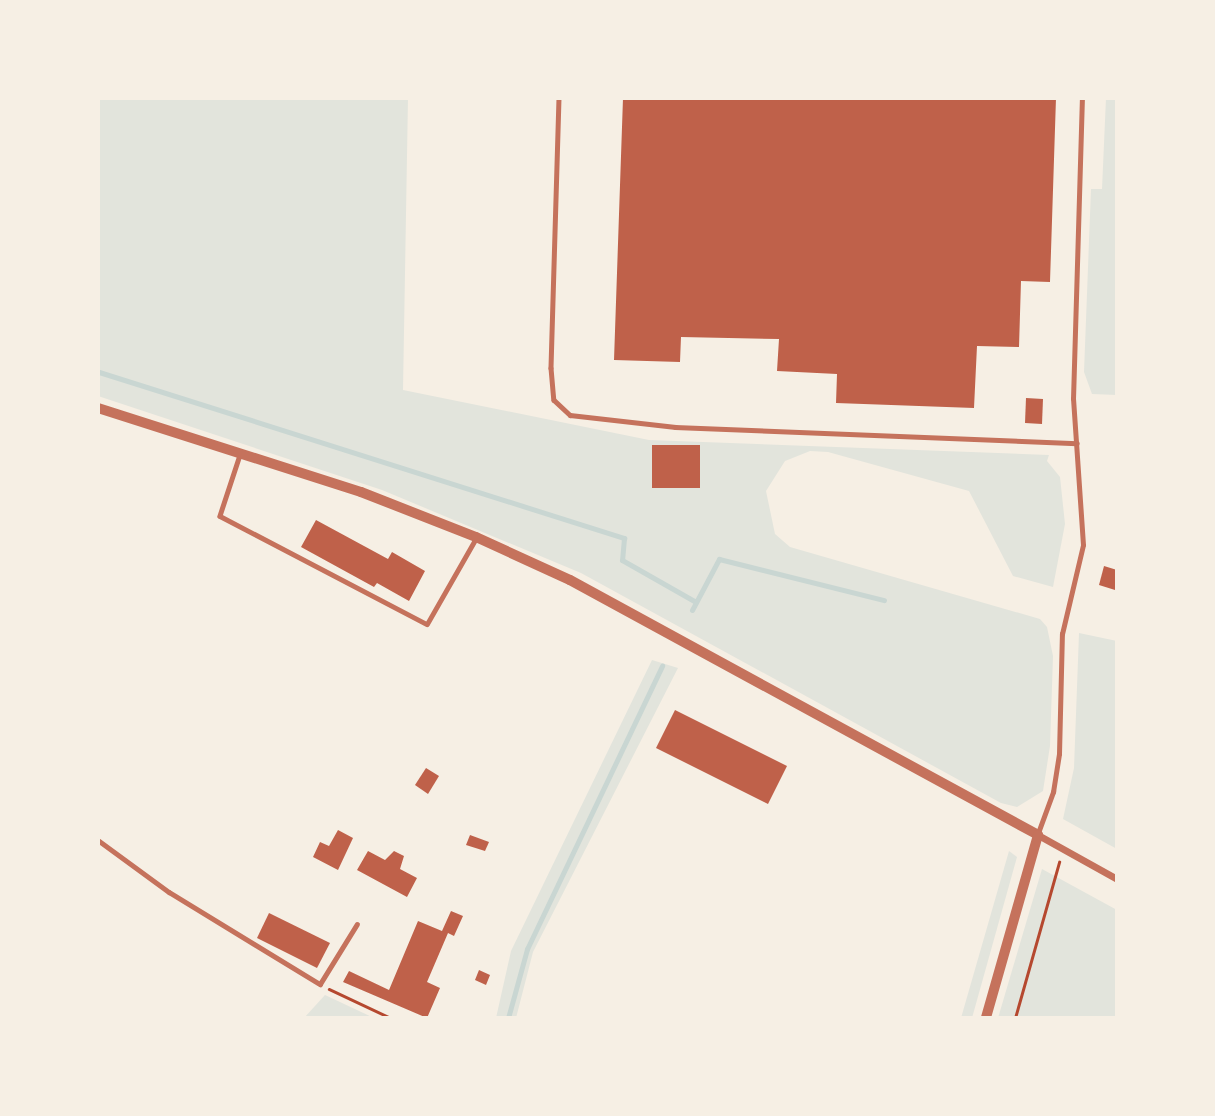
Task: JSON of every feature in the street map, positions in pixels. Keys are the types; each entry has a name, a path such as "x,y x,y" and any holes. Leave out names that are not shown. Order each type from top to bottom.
{"street":[{"path":"98,408 360,492 476,537 570,580 1117,879"},
{"path":"986,1018 1038,835"}],"lane":[{"path":"559,98 551,368 554,400 570,415 675,427 1077,443"},
{"path":"1038,835 1053,792 1059,754 1062,634 1083,545 1073,399 1082,98"},
{"path":"240,455 220,516 427,624 476,537"},
{"path":"98,840 180,899 320,984 357,924"}],"path":[{"path":"1015,1018 1063,848"},
{"path":"320,984 391,1018"}],"shaded area":[{"path":"98,98 408,98 403,390 649,440 1049,455 1047,461 1060,477 1065,524 1053,587 1013,576 969,491 828,452 810,451 785,461 766,491 775,534 790,547 1040,619 1047,627 1053,656 1050,746 1043,791 1017,807 1001,803 581,573 382,490 98,396"},
{"path":"1106,98 1117,98 1117,395 1092,394 1084,372 1091,189 1102,189"},
{"path":"1079,633 1117,641 1117,849 1063,819 1074,768"},
{"path":"652,660 678,668 533,952 516,1018 496,1018 511,951"},
{"path":"1009,851 1017,857 972,1018 961,1018"},
{"path":"1042,869 1117,910 1117,1018 998,1018"},
{"path":"325,995 374,1018 304,1018"}],"building":[{"path":"623,98 1056,98 1050,282 1021,281 1019,347 977,346 974,408 836,403 837,374 777,371 779,339 681,337 680,362 614,360"},
{"path":"1026,398 1043,399 1042,424 1025,423"},
{"path":"652,445 700,445 700,488 652,488"},
{"path":"316,520 388,559 392,552 425,571 409,601 377,583 374,587 301,547"},
{"path":"1104,566 1117,570 1115,590 1099,585"},
{"path":"675,710 787,766 768,804 656,748"},
{"path":"426,768 439,776 428,794 415,785"},
{"path":"338,830 353,838 338,870 313,857 320,842 329,846"},
{"path":"470,835 489,842 485,851 466,845"},
{"path":"368,851 385,860 394,851 404,856 400,869 417,878 407,897 357,870"},
{"path":"451,911 463,916 454,936 448,933 427,982 440,988 427,1018 343,982 349,971 389,990 418,921 442,931"},
{"path":"269,913 330,943 317,968 257,938"},
{"path":"479,970 490,975 486,985 475,980"}],"waterway":[{"path":"99,372 624,538 622,560 696,602"},
{"path":"692,610 719,559 884,600"},
{"path":"508,1018 527,949 662,666"}]}
